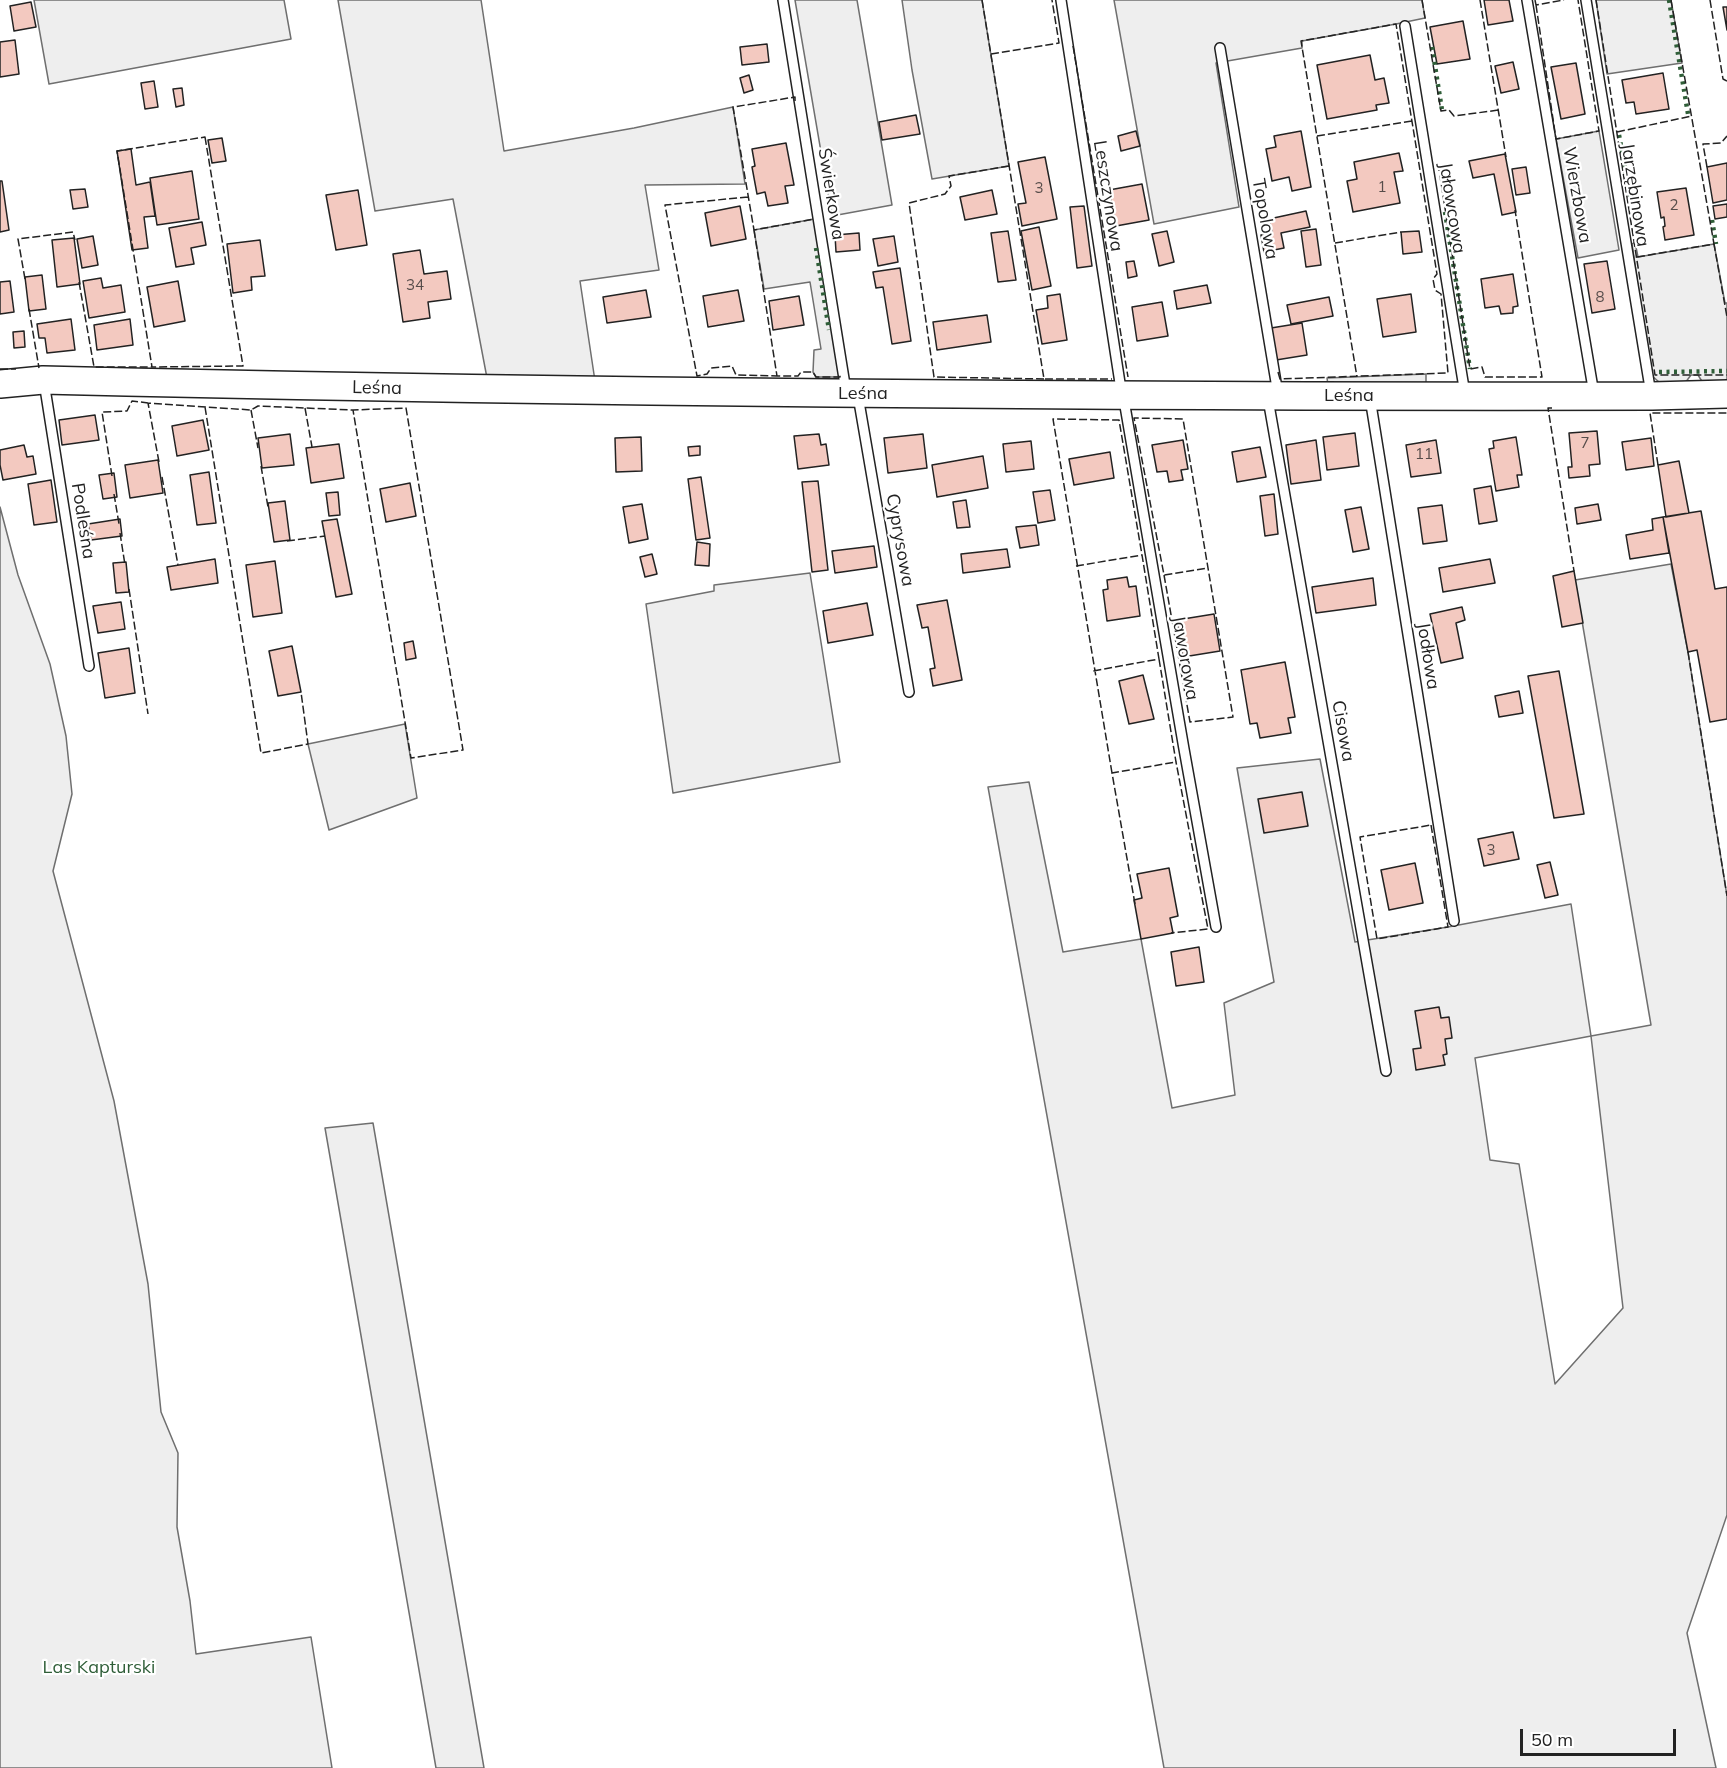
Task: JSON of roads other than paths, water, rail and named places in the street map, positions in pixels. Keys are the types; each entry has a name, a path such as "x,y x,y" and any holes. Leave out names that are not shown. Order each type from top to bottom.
{"street":[{"name":"Leśna","path":"0,384 43,380 393,388 1122,396 1727,394"}],"lane":[{"name":"Świerkowa","path":"783,0 852,393"},
{"name":"Leszczynowa","path":"1061,0 1122,396"},
{"name":"Wierzbowa","path":"1527,0 1595,396"},
{"name":"Jarzębinowa","path":"1586,0 1652,396"},
{"name":"Jałowcowa","path":"1405,26 1466,396"},
{"name":"Topolowa","path":"1220,48 1273,396"},
{"name":"Podleśna","path":"43,380 89,666"},
{"name":"Cyprysowa","path":"852,393 909,692"},
{"name":"Jaworowa","path":"1122,396 1216,927"},
{"name":"Cisowa","path":"1273,396 1386,1071"},
{"name":"Jodłowa","path":"1370,396 1454,921"}],"park label":[{"name":"Las Kapturski","path":"99,1668"}]}
